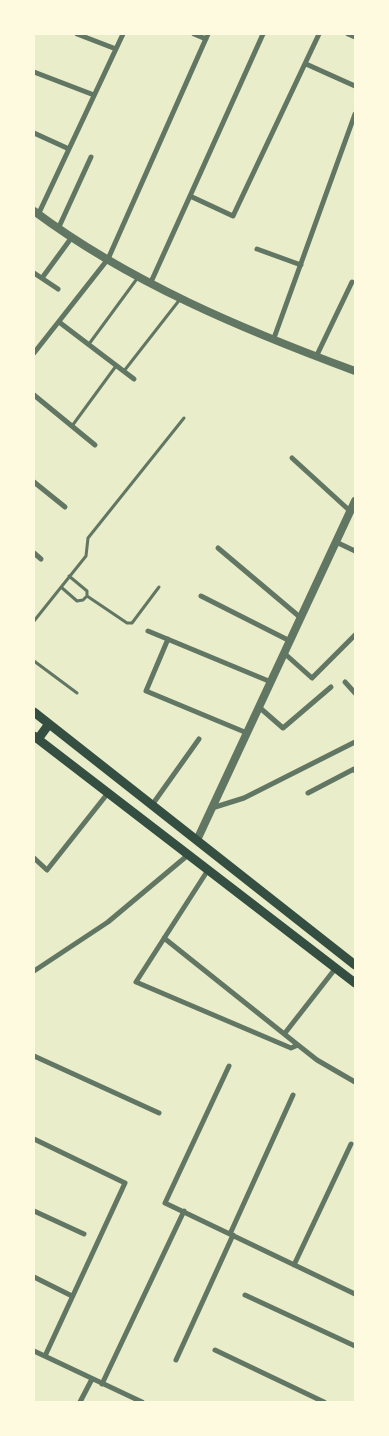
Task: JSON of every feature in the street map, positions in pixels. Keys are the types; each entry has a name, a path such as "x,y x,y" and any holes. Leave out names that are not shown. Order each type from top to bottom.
{"main road":[{"path":"34,712 355,965"},
{"path":"50,724 36,737 355,983"}],"street":[{"path":"77,34 116,49"},
{"path":"123,34 69,149 36,213 58,229 108,259 181,298 316,357 355,371"},
{"path":"34,353 108,259 207,36 194,34"},
{"path":"151,282 263,34"},
{"path":"190,196 233,216 319,34"},
{"path":"348,34 355,37"},
{"path":"306,64 355,86"},
{"path":"34,72 94,95"},
{"path":"274,338 355,114"},
{"path":"34,132 69,149"},
{"path":"58,229 91,157"},
{"path":"42,278 72,237"},
{"path":"257,249 301,265"},
{"path":"34,273 58,289"},
{"path":"316,357 352,282"},
{"path":"58,322 134,379"},
{"path":"34,394 95,445"},
{"path":"292,458 350,511"},
{"path":"34,482 65,507"},
{"path":"197,840 355,501"},
{"path":"336,542 355,551"},
{"path":"218,548 301,618"},
{"path":"34,553 41,559"},
{"path":"201,596 290,641"},
{"path":"148,631 271,682"},
{"path":"284,653 312,678 355,635"},
{"path":"168,640 146,691 247,733"},
{"path":"345,682 355,693"},
{"path":"259,707 283,728 331,687"},
{"path":"152,805 199,739"},
{"path":"212,808 244,798 355,742"},
{"path":"308,793 354,769 355,771"},
{"path":"34,858 48,870 108,793"},
{"path":"34,971 108,922 188,854"},
{"path":"208,870 136,982 291,1048 298,1045"},
{"path":"164,938 317,1060 355,1082"},
{"path":"285,1033 336,969"},
{"path":"34,1056 159,1113"},
{"path":"229,1066 165,1203 355,1294"},
{"path":"176,1360 293,1095"},
{"path":"34,1138 125,1183 45,1356"},
{"path":"294,1265 351,1144"},
{"path":"34,1211 84,1234"},
{"path":"102,1384 184,1211"},
{"path":"34,1278 72,1296"},
{"path":"245,1295 355,1346"},
{"path":"215,1350 324,1402"},
{"path":"34,1351 132,1400 142,1402"},
{"path":"80,1402 92,1379"}],"lane":[{"path":"88,344 139,276"},
{"path":"124,372 181,298"},
{"path":"72,426 116,365"},
{"path":"34,621 86,556 88,538 184,418"},
{"path":"60,588 77,601 83,600 86,596 87,591 69,576"},
{"path":"86,596 122,621 132,622 160,587"},
{"path":"34,661 77,693"}]}
